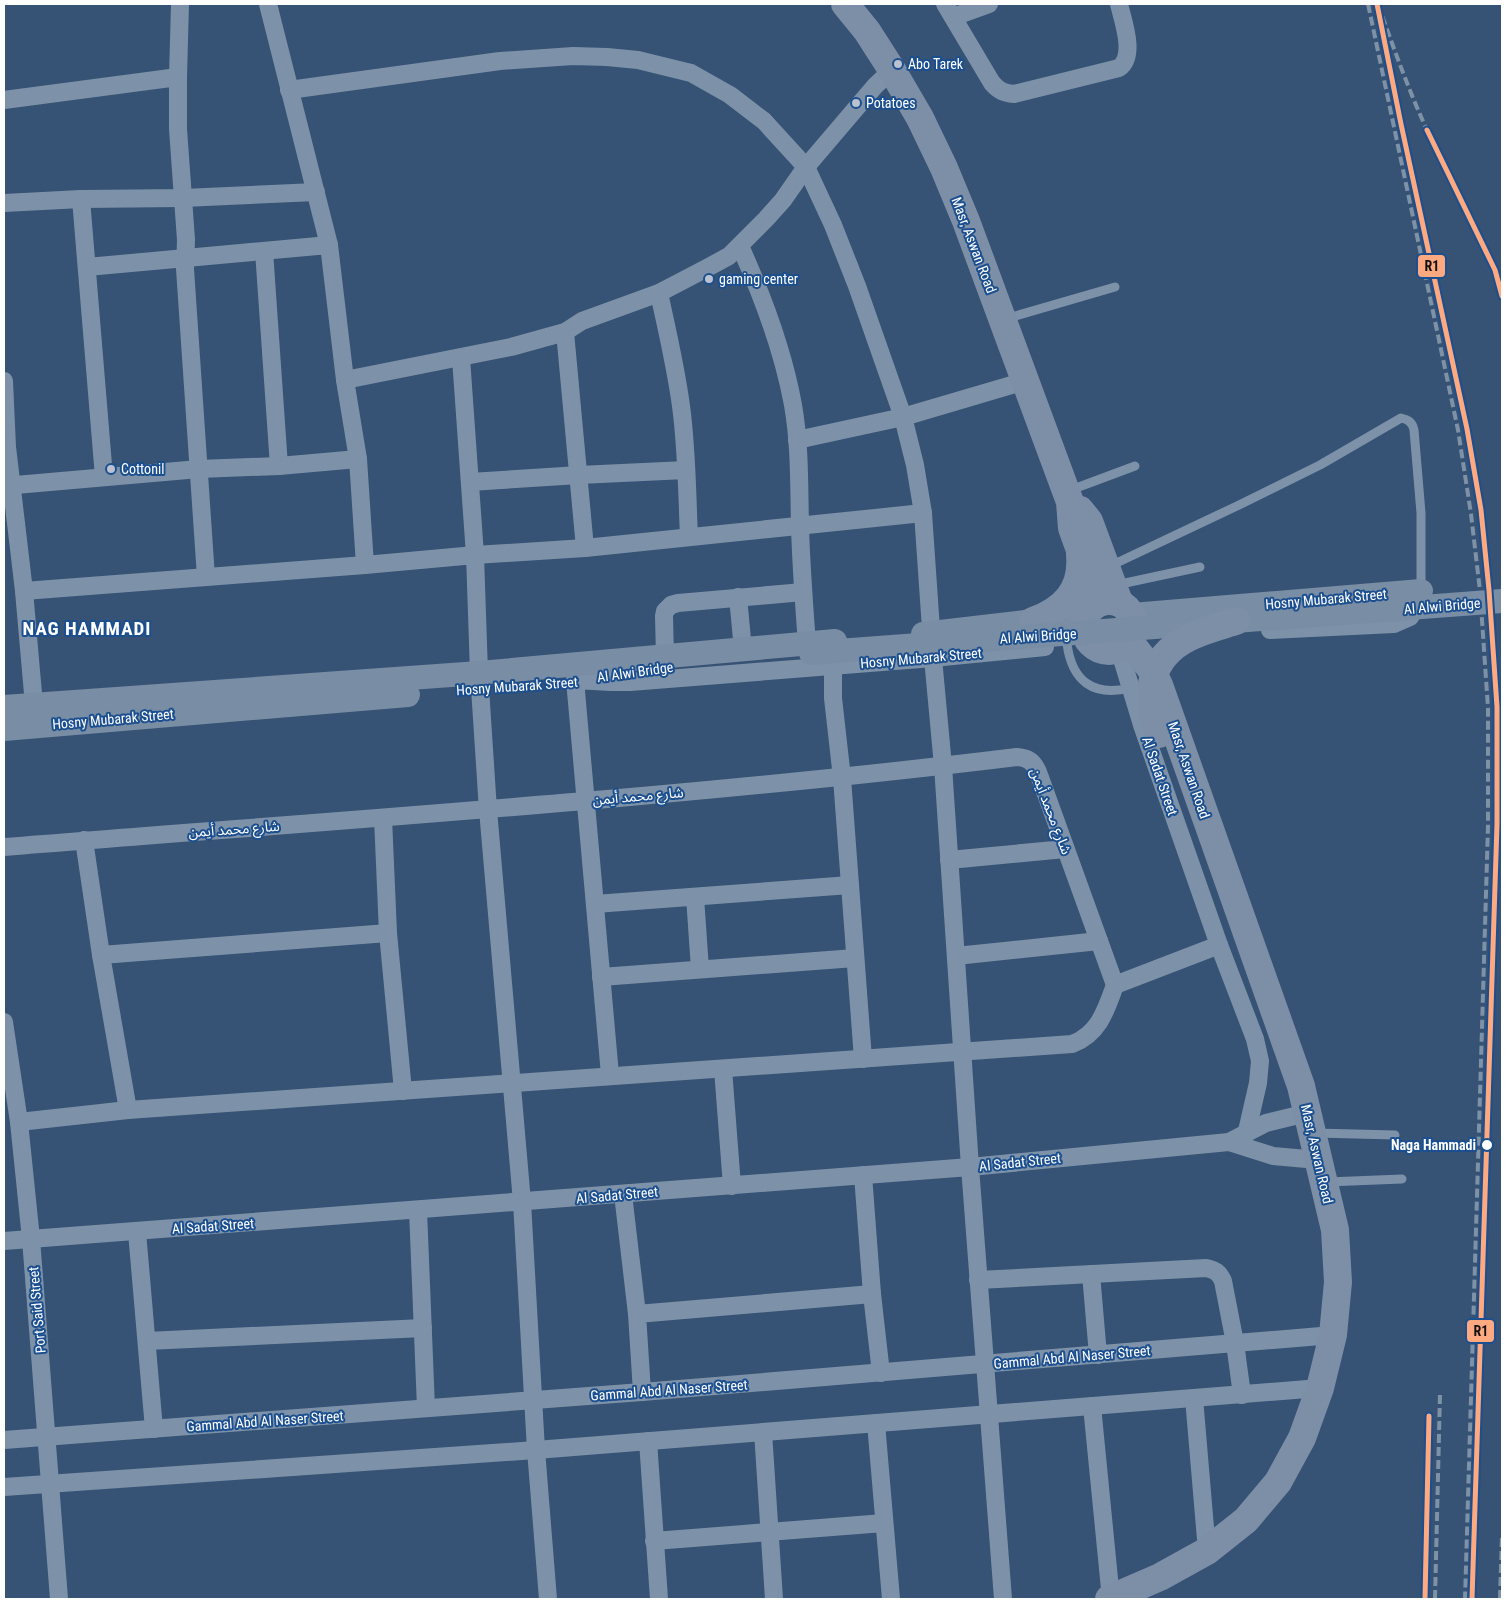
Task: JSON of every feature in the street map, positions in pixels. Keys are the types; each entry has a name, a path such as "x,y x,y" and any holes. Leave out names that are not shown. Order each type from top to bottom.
{"main road":[{"name":"Masr, Aswan Road","path":"845,4 867,31 892,70 920,118 944,168 966,221 1068,497 1072,528 1106,613 1146,662 1160,685 1301,1086 1335,1230 1338,1282 1333,1336 1320,1388 1302,1438 1278,1482 1246,1520 1206,1551 1160,1577 1110,1599"},
{"name":"Masr, Aswan Road","path":"1068,497 1084,513 1089,521 1106,613"},
{"path":"1033,621 1048,616 1061,607 1072,594 1078,580 1081,564 1080,549"},
{"name":"Hosny Mubarak Street","path":"4,729 480,681 743,650 809,648 1106,613 1421,591"},
{"name":"Al Alwi Bridge","path":"575,680 809,648 1236,621 1502,601"},
{"path":"1236,621 1187,638 1175,646 1156,671 1151,686 1150,702 1153,718 1270,1034 1278,1053 1301,1086"},
{"name":"Hosny Mubarak Street","path":"4,707 480,681 575,680"}],"street":[{"path":"180,4 178,129 206,577"},
{"path":"268,4 329,245 345,380 358,459 365,565"},
{"path":"989,4 949,10 992,83 998,90 1014,94 1119,68 1124,65 1128,48 1119,4"},
{"path":"289,90 500,61 573,56 638,60 690,74 730,95 764,121 806,167 857,286 903,417 915,465 923,513 943,766 1002,1599"},
{"path":"345,380 461,358 565,332 582,321 659,293 705,270 729,256 740,246 783,200 806,167 875,86 892,70"},
{"path":"4,100 178,76"},
{"path":"4,203 81,198 183,198 316,192"},
{"path":"81,198 104,477"},
{"path":"87,267 329,245"},
{"path":"740,246 760,292 783,361 793,404 803,592 809,648"},
{"path":"264,251 279,466"},
{"path":"659,293 681,407 689,537"},
{"path":"565,332 585,548"},
{"path":"461,358 475,555 488,810 522,1202 536,1450 548,1599"},
{"path":"4,381 8,486 24,591 34,705"},
{"path":"796,440 903,417 1024,381"},
{"path":"8,486 199,469 279,466 358,459"},
{"path":"470,482 686,470"},
{"path":"24,591 585,548 923,513"},
{"path":"665,658 664,616 668,607 678,603 803,592"},
{"path":"738,597 743,650"},
{"name":"Hosny Mubarak Street","path":"575,680 630,682 933,658 1106,613"},
{"name":"Al Sadat Street","path":"1106,613 1130,688 1219,945 1254,1039 1260,1061 1258,1083 1247,1131"},
{"path":"833,666 833,698 842,778 863,1059"},
{"path":"575,680 610,1076"},
{"name":"شارع محمد أيمن","path":"4,847 488,810 842,778 1017,757 1031,760 1038,772 1115,984"},
{"path":"383,818 388,933 404,1091"},
{"path":"84,840 101,955 128,1110"},
{"path":"949,860 1065,849"},
{"path":"595,904 850,885"},
{"path":"695,898 700,969"},
{"path":"101,955 388,933"},
{"path":"956,956 1099,941"},
{"path":"19,1122 128,1110 1072,1044 1082,1040 1091,1033 1099,1023 1115,984 1219,945"},
{"path":"601,977 855,958"},
{"name":"Port Said Street","path":"4,1022 19,1122 31,1239 59,1599"},
{"path":"723,1069 732,1186"},
{"name":"Al Sadat Street","path":"1229,1142 1266,1122 1309,1123"},
{"name":"Al Sadat Street","path":"4,1241 970,1167 1229,1142 1273,1156 1296,1159 1322,1171"},
{"path":"863,1175 872,1294 881,1373"},
{"path":"623,1194 637,1314 642,1392"},
{"path":"418,1210 426,1408"},
{"path":"138,1232 154,1429"},
{"path":"978,1280 1206,1268 1215,1270 1220,1274 1223,1281 1235,1343 1242,1395"},
{"path":"1091,1274 1098,1355"},
{"path":"637,1314 872,1294"},
{"path":"147,1342 423,1328"},
{"name":"Gammal Abd Al Naser Street","path":"4,1440 642,1392 1333,1336"},
{"path":"4,1487 536,1450 1320,1388"},
{"path":"1194,1398 1206,1551"},
{"path":"1092,1406 1110,1599"},
{"path":"876,1423 891,1599"},
{"path":"763,1432 774,1599"},
{"path":"648,1441 659,1599"},
{"path":"654,1541 884,1523"}],"lane":[{"path":"1003,320 1115,287"},
{"path":"1130,688 1115,692 1100,690 1086,683 1076,673 1069,659 1106,613 1311,469 1401,418 1412,424 1414,430 1421,513 1421,591"},
{"path":"1068,497 1135,466"},
{"path":"1106,613 1200,567"},
{"path":"1309,1123 1395,1135"},
{"path":"1322,1171 1402,1179"}],"railway":[{"path":"1368,4 1458,430 1471,514 1480,591 1488,708 1488,826 1465,1599"},
{"path":"1378,4 1418,109 1480,237 1502,296"},
{"path":"1435,1599 1440,1394"},
{"path":"1425,1599 1429,1416"},
{"path":"1500,1599 1502,1534"}],"transit line":[{"name":"R1","path":"1377,4 1467,429 1481,510 1497,707 1497,824 1472,1599"},
{"name":"R1","path":"1427,130 1495,270 1502,296"},
{"name":"R1","path":"1425,1599 1429,1416"}],"place":[{"name":"Abo Tarek","path":"898,64"},
{"name":"Potatoes","path":"856,103"},
{"name":"gaming center","path":"709,279"},
{"name":"Cottonil","path":"111,469"},
{"name":"Naga Hammadi","path":"1487,1145"}],"district":[{"name":"NAG HAMMADI","path":"87,628"}]}
